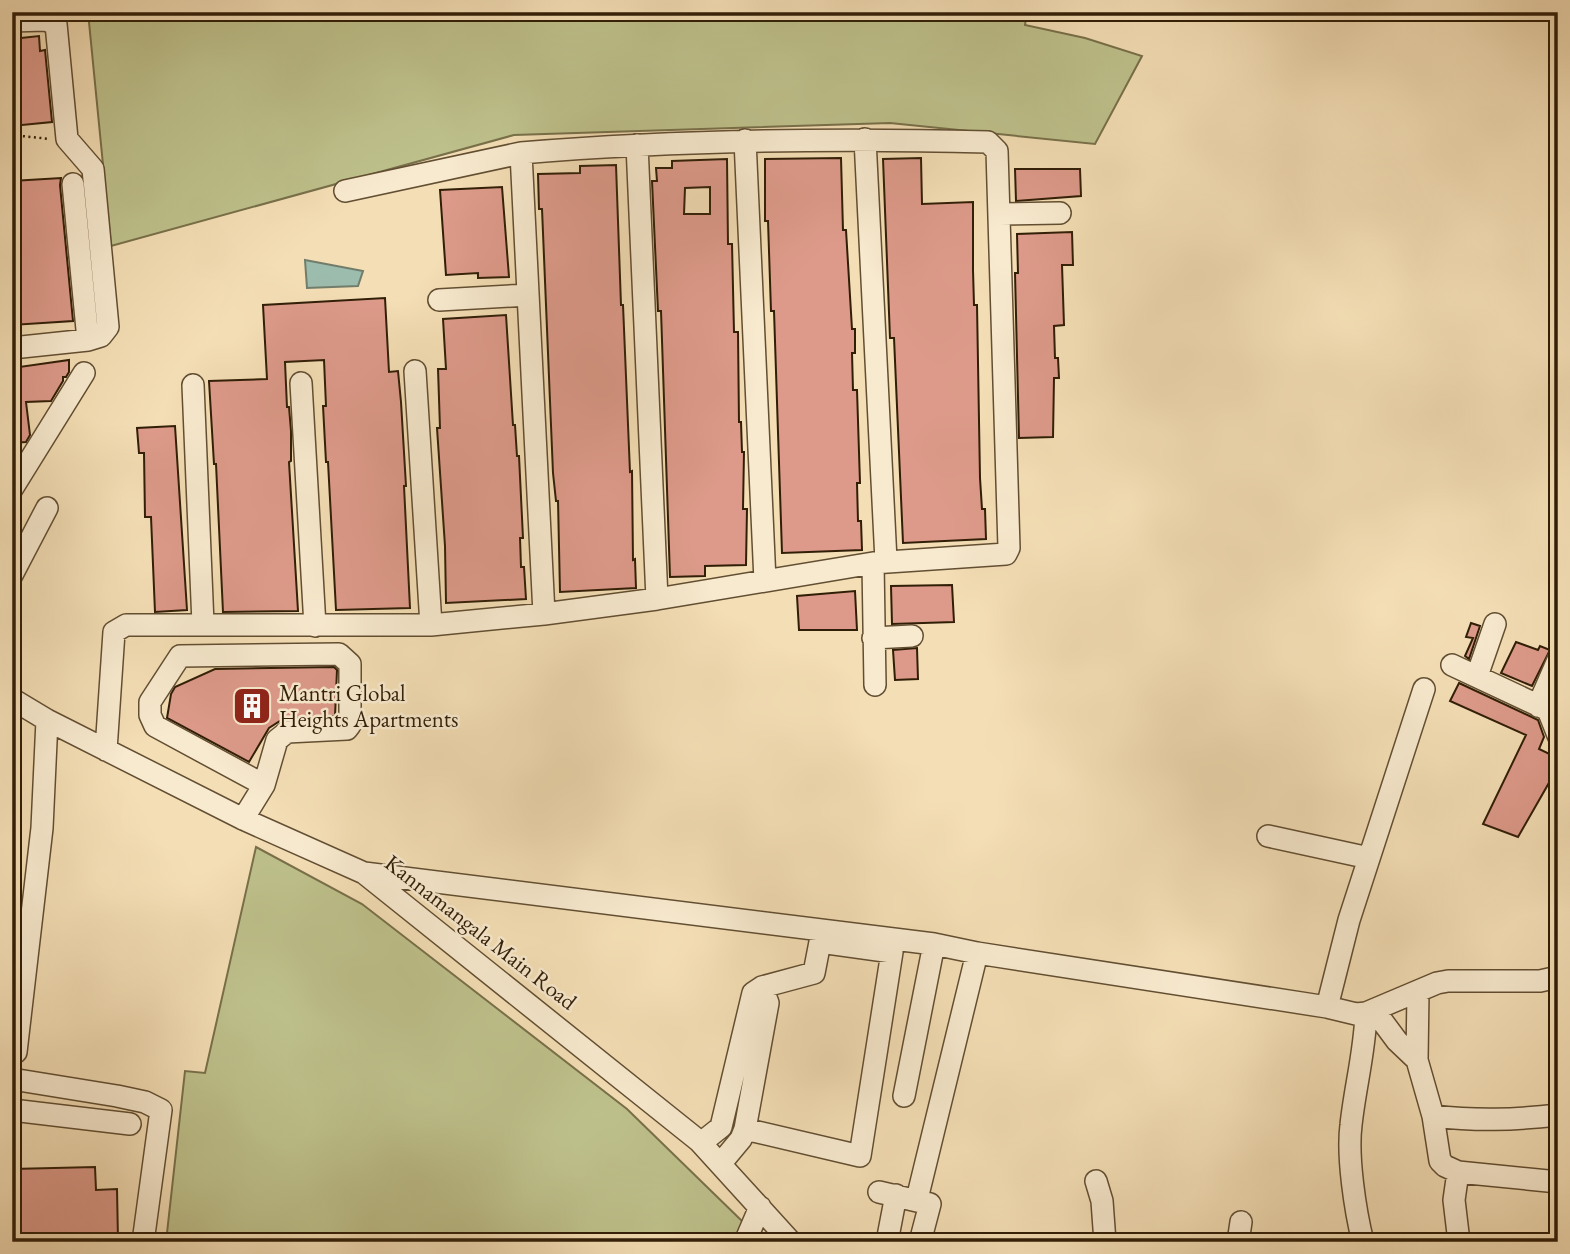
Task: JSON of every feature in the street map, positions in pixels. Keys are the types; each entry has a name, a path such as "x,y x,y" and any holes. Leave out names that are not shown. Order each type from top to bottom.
{"street":[{"path":"12,21 45,20 56,24 67,139 93,169 108,327 101,336 88,340 12,348"},
{"path":"865,139 880,562 873,638 875,685"},
{"path":"745,140 765,581"},
{"path":"106,750 114,632 126,625 431,625 657,599 880,562 1000,556 1006,554 1009,548 997,151 988,142 745,140 521,153 345,191"},
{"path":"638,145 657,599"},
{"path":"521,153 544,614"},
{"path":"74,184 88,340"},
{"path":"999,214 1060,212"},
{"path":"439,300 528,295"},
{"path":"415,371 431,625"},
{"path":"12,489 84,373"},
{"path":"300,383 315,626"},
{"path":"193,385 203,624"},
{"path":"12,575 47,508"},
{"path":"1477,676 1495,624"},
{"path":"873,638 912,636"},
{"path":"243,819 264,785 277,740 282,734 347,730 350,725 350,664 339,654 180,656 150,702 150,715 155,726 264,785"},
{"path":"1538,706 1558,660"},
{"path":"1452,665 1548,710 1558,735"},
{"path":"1327,1007 1349,920 1424,689"},
{"name":"Kannamangala Main Road","path":"12,699 47,720 243,819 364,873 667,1113 721,1163 791,1242"},
{"path":"16,1052 42,828 47,720"},
{"path":"1268,836 1369,858"},
{"path":"364,873 934,944 1327,1007 1356,1014 1448,981 1540,981 1558,976"},
{"path":"701,1143 721,1127 753,993 762,986 814,974 821,942 892,952 860,1156 746,1129"},
{"path":"904,1096 934,944"},
{"path":"918,1199 977,953"},
{"path":"721,1163 746,1129 768,1003 762,986"},
{"path":"1418,992 1417,1060 1433,1116 1440,1161 1458,1172 1558,1182"},
{"path":"1370,1011 1417,1060"},
{"path":"1363,1242 1352,1178 1350,1128 1370,1011"},
{"path":"12,1079 126,1098 145,1102 161,1110 143,1242"},
{"path":"12,1110 130,1124"},
{"path":"1433,1116 1479,1121 1513,1121 1558,1115"},
{"path":"1458,1172 1454,1200 1459,1242"},
{"path":"1096,1181 1102,1201 1105,1242"},
{"path":"887,1242 888,1193 930,1204 920,1242"},
{"path":"746,1242 760,1207"}],"path":[{"path":"12,135 34,139 67,139"}],"green space":[{"path":"88,12 1027,12 1025,25 1085,38 1142,56 1095,144 890,123 514,135 111,246"},
{"path":"256,847 362,904 627,1109 743,1222 735,1242 166,1242 185,1071 205,1073"}],"shaded area":[{"path":"305,260 363,271 358,286 307,288"}],"building":[{"path":"39,36 40,51 45,50 52,122 12,126 12,39"},
{"path":"841,158 843,230 846,230 852,329 855,329 855,353 852,353 853,390 857,390 860,483 857,483 858,521 861,521 862,550 782,553 774,311 771,311 768,221 765,221 765,159"},
{"path":"921,158 922,204 973,202 980,478 986,539 903,543 894,338 890,338 883,159"},
{"path":"727,159 728,244 732,244 734,332 738,332 739,422 744,452 743,509 747,509 746,565 705,566 705,576 670,577 661,311 658,311 652,181 657,181 656,168 672,168 672,161","holes":["710,187 710,214 684,214 685,188"]},
{"path":"616,165 636,588 560,592 558,501 553,473 542,209 539,209 538,174 580,173 580,166"},
{"path":"1015,169 1080,169 1081,196 1016,201"},
{"path":"61,178 73,321 12,325 12,181"},
{"path":"502,187 509,277 478,278 478,273 446,275 440,190"},
{"path":"1072,232 1073,265 1062,265 1064,325 1054,326 1059,378 1054,378 1053,437 1019,438 1015,273 1018,273 1017,234"},
{"path":"385,298 389,372 398,371 401,402 410,608 336,610 323,406 326,406 324,360 285,362 291,431 289,462 298,611 223,612 209,381 267,379 263,305"},
{"path":"506,315 513,425 519,456 523,538 520,538 521,567 524,567 526,599 446,603 437,428 440,428 438,369 446,369 443,319"},
{"path":"69,360 69,372 63,377 51,401 26,402 30,435 26,442 12,443 12,368"},
{"path":"175,426 187,610 155,612 151,517 145,517 144,453 139,453 137,428"},
{"path":"952,585 954,622 892,624 891,586"},
{"path":"855,591 857,630 799,630 797,596"},
{"path":"1471,623 1480,626 1469,659 1465,656 1473,638 1466,637"},
{"path":"1516,642 1538,650 1540,646 1550,650 1532,686 1501,673"},
{"path":"917,648 918,679 895,680 893,650"},
{"name":"Mantri Global Heights Apartments","path":"334,667 337,670 335,716 280,721 269,728 249,762 167,718 171,694 175,687 215,669"},
{"path":"1459,683 1538,720 1544,737 1539,749 1558,758 1554,774 1518,837 1483,824 1526,735 1450,701"},
{"path":"95,1167 96,1190 117,1189 118,1240 12,1242 12,1169"}],"place":[{"name":"Mantri Global Heights Apartments","path":"252,706"}]}
